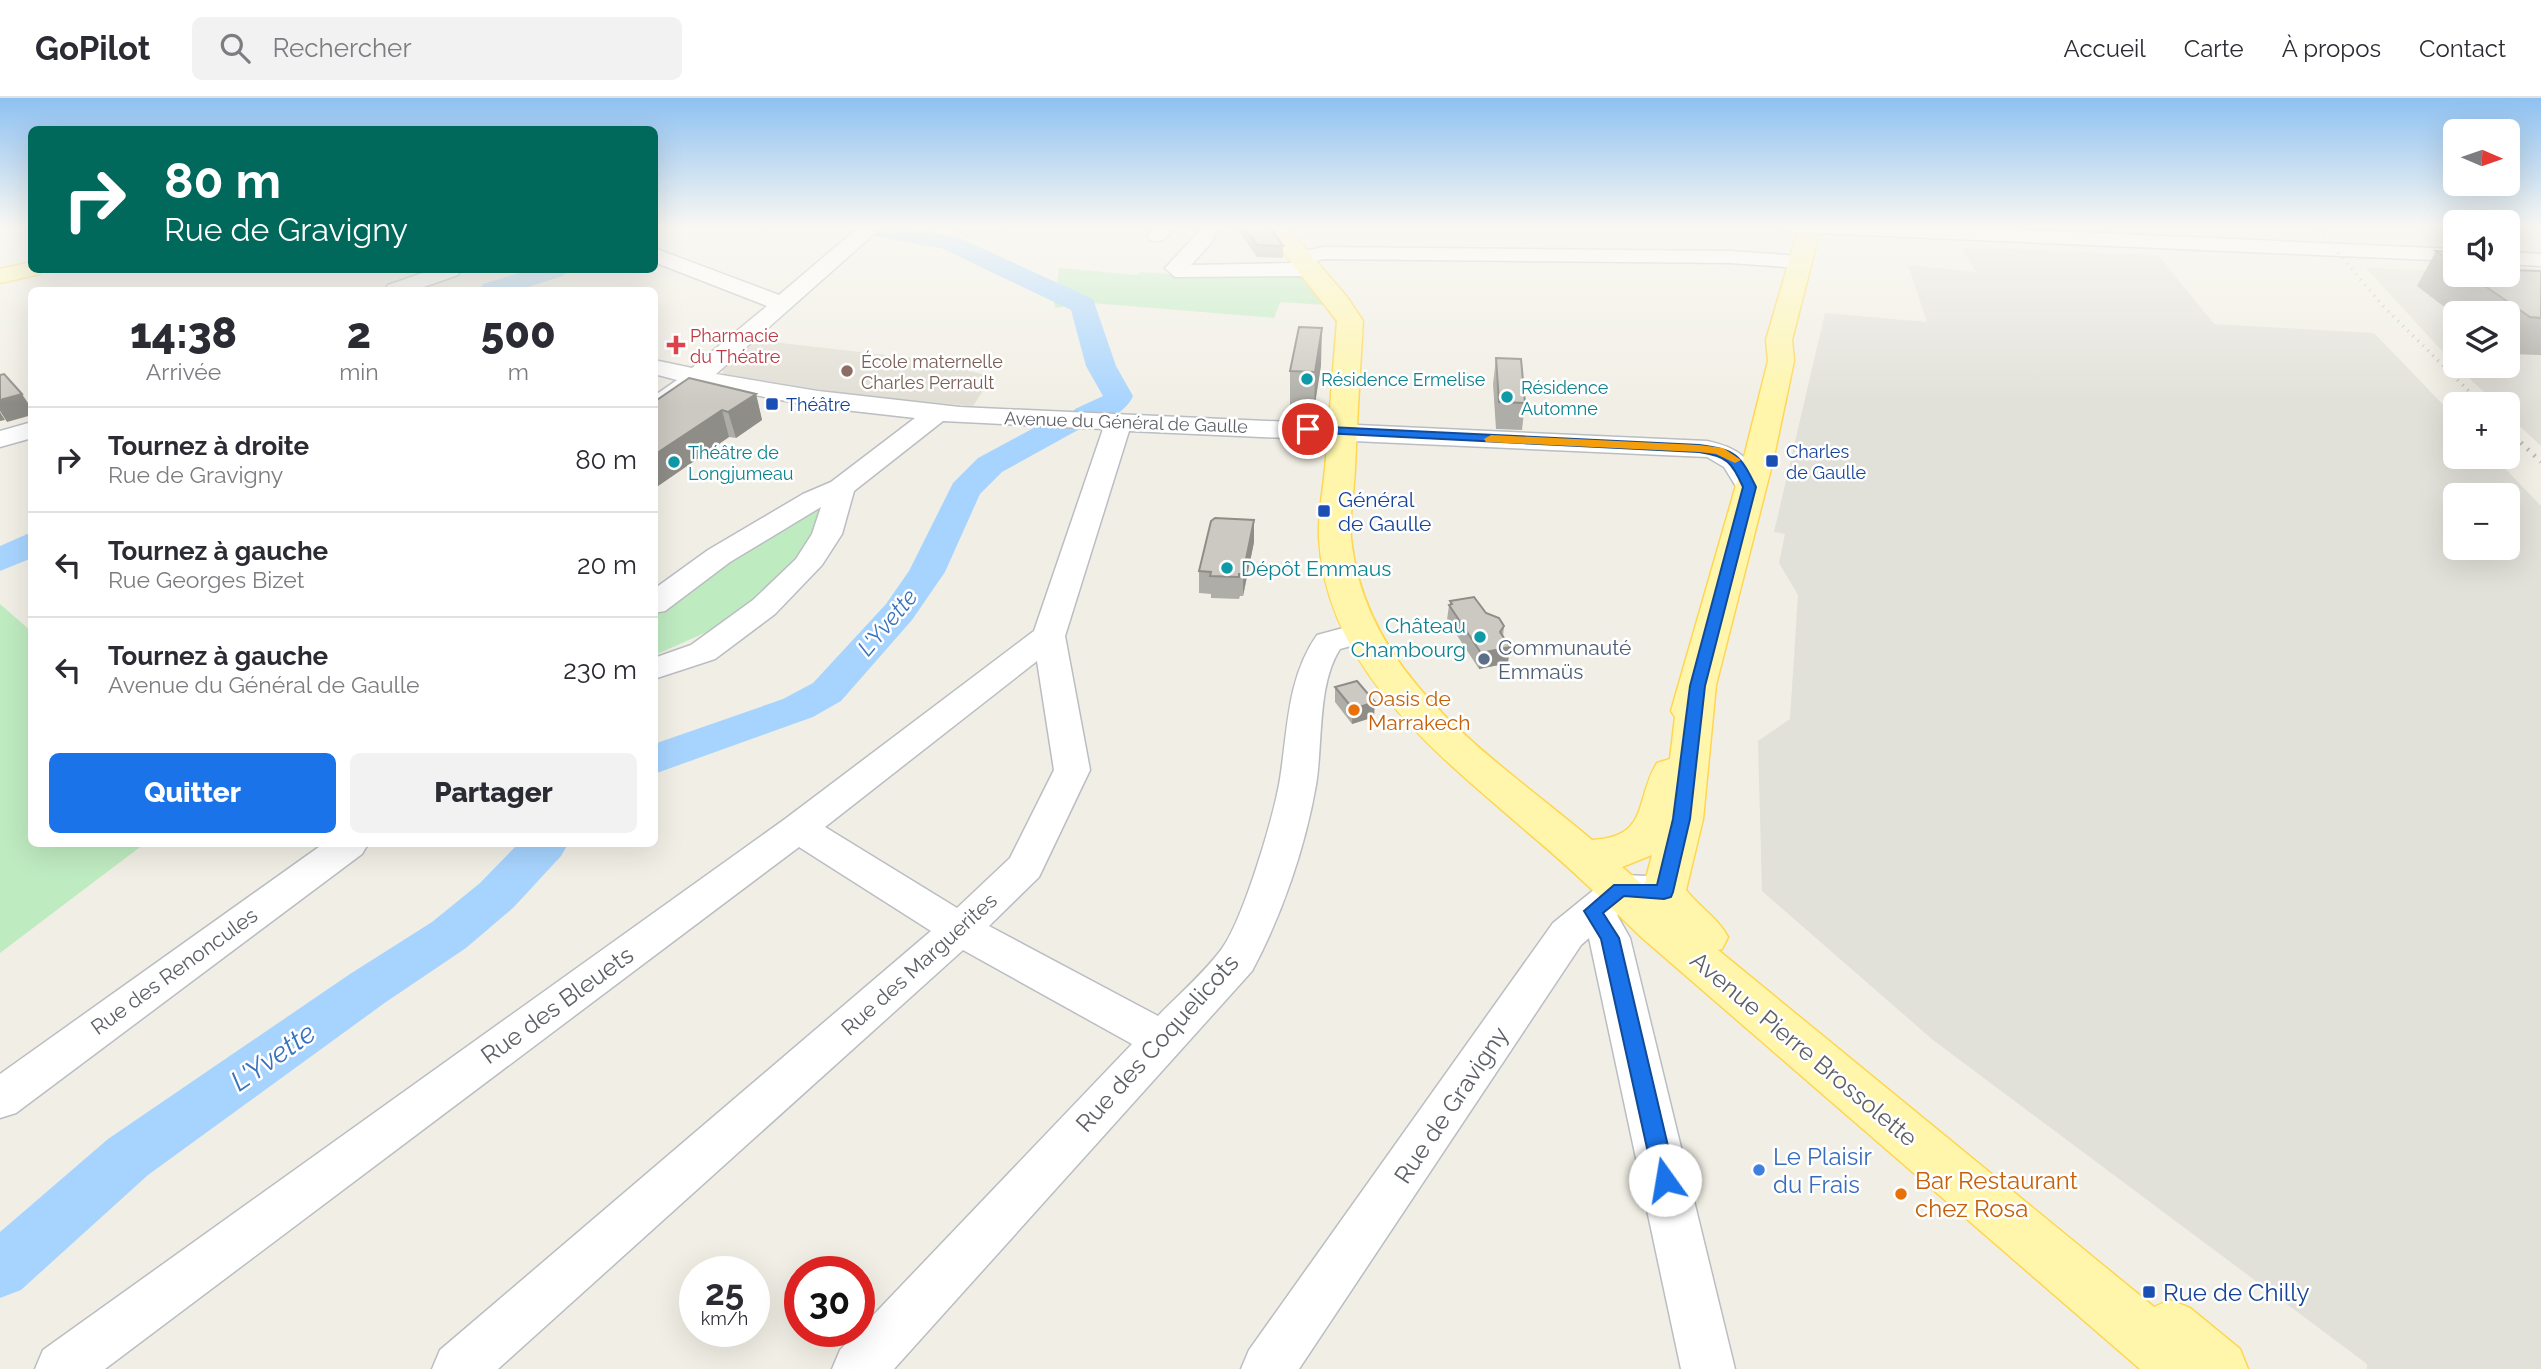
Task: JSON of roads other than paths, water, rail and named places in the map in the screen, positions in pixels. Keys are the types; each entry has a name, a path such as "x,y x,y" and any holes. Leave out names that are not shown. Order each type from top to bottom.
{"main road":[{"path":"1319,285 1338,302 1350,321 1336,551 1342,585 1362,633 1401,695 1419,716 1441,738 1584,856 1626,898 1680,828 1698,686"},
{"path":"1584,856 1627,852 1646,837 1657,815 1698,686 1750,487 1781,361 1779,340 1794,285"},
{"name":"Avenue Pierre Brossolette","path":"1626,898 2184,1369"},
{"name":"Avenue Pierre Brossolette","path":"1626,898 1682,916 2219,1369"}],"street":[{"path":"734,285 782,304"},
{"path":"658,405 697,377 804,285"},
{"name":"Avenue du Général de Gaulle","path":"658,368 818,399 937,413 1707,449 1730,455 1738,462 1750,487"},
{"path":"658,601 719,556 813,500 841,488 937,413"},
{"name":"Rue des Marguerites","path":"459,1369 960,929 1025,867 1072,770 1049,636 1119,422"},
{"path":"0,439 28,431"},
{"path":"658,667 703,652 764,607 807,565 827,534 841,488"},
{"name":"Rue des Coquelicots","path":"859,1369 1237,960 1254,927 1295,797 1315,662 1328,642 1362,633"},
{"name":"Rue des Bleuets","path":"62,1369 797,828 1049,636"},
{"path":"797,828 960,929 1161,1040"},
{"name":"Rue des Renoncules","path":"0,1099 345,847"},
{"path":"1626,898 1610,938 1708,1369"},
{"name":"Rue de Gravigny","path":"1268,1369 1567,934 1626,898"}],"waterway":[{"path":"502,287 507,285"},
{"name":"L'Yvette","path":"1041,285 1083,305 1101,366 1118,396 1115,403 1086,416"},
{"name":"L'Yvette","path":"658,759 798,708 827,692 899,612 927,572 965,490 990,465 1067,423"},
{"path":"0,560 28,545"},
{"name":"L'Yvette","path":"0,1270 128,1157 368,988 449,935 497,895 542,847"}],"railway":[{"path":"2366,285 2470,392"},
{"path":"2520,442 2541,462"}],"place":[{"name":"Pharmacie du Théatre","path":"676,345"},
{"name":"École maternelle Charles Perrault","path":"847,371"},
{"name":"Résidence Ermelise","path":"1307,379"},
{"name":"Résidence Automne","path":"1507,397"},
{"name":"Théâtre","path":"772,404"},
{"name":"Charles de Gaulle","path":"1772,461"},
{"name":"Théâtre de Longjumeau","path":"674,462"},
{"name":"Général de Gaulle","path":"1324,511"},
{"name":"Dépôt Emmaus","path":"1227,568"},
{"name":"Château Chambourg","path":"1480,637"},
{"name":"Communauté Emmaüs","path":"1484,659"},
{"name":"Oasis de Marrakech","path":"1354,710"},
{"name":"Le Plaisir du Frais","path":"1759,1170"},
{"name":"Bar Restaurant chez Rosa","path":"1901,1194"},
{"name":"Rue de Chilly","path":"2149,1292"}]}
